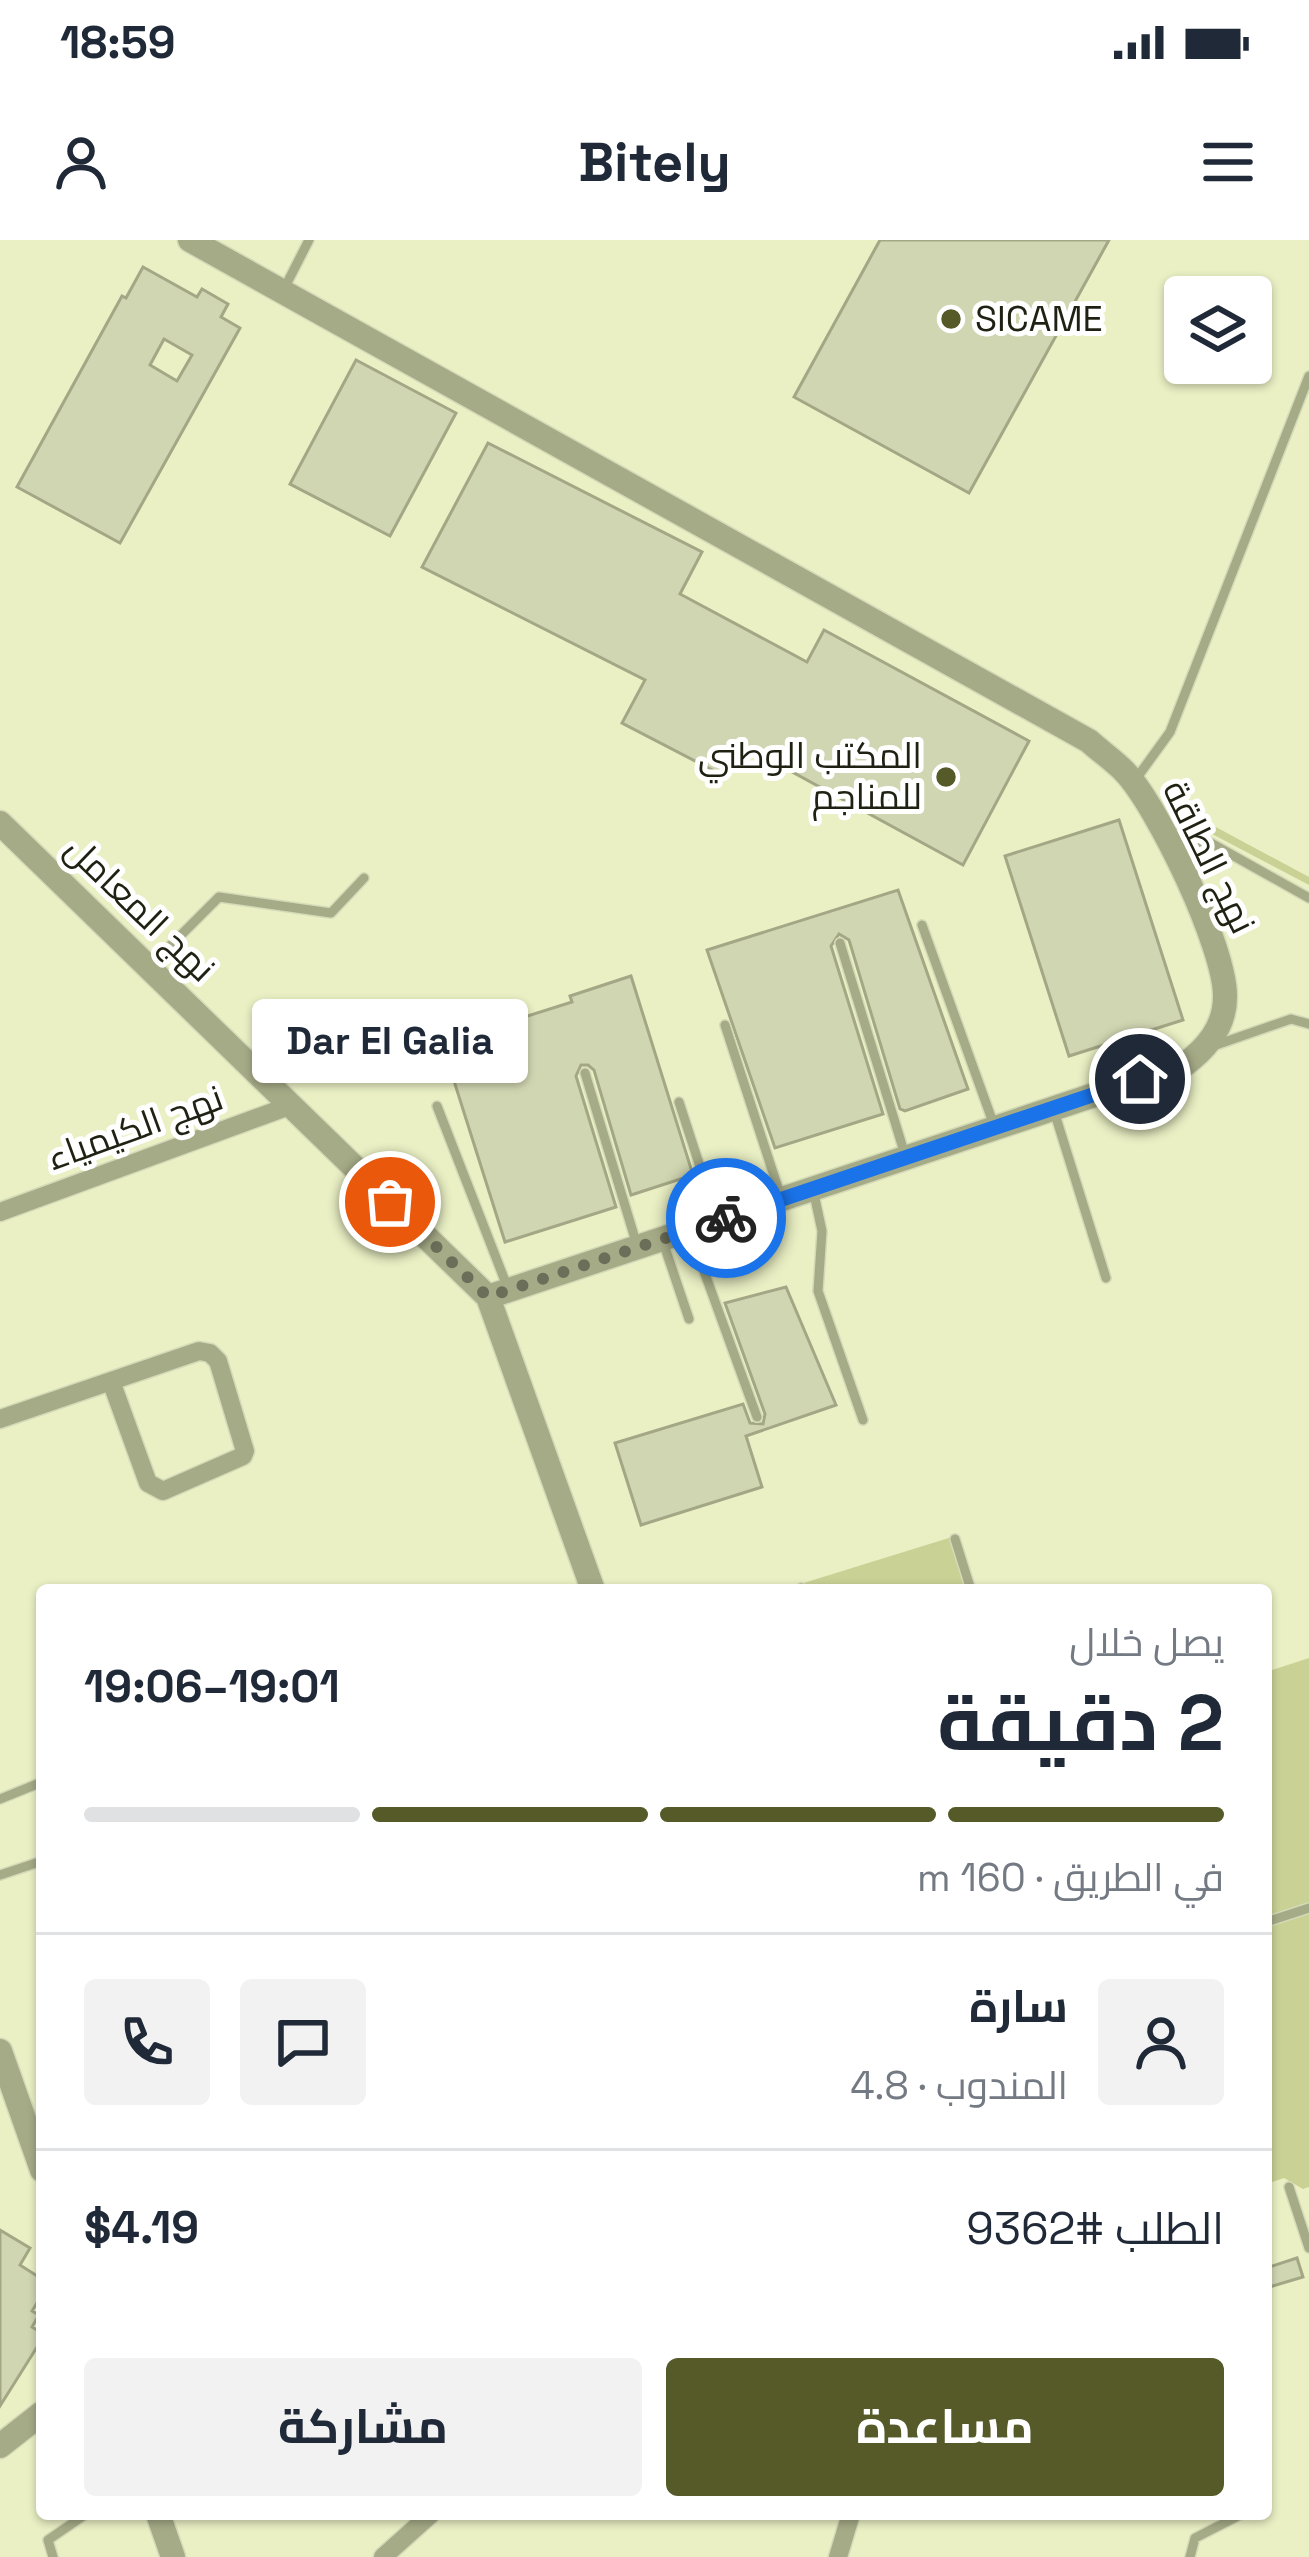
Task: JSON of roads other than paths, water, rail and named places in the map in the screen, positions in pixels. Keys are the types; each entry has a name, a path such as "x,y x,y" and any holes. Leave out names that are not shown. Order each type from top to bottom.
{"street":[{"name":"نهج الطاقة","path":"190,240 1089,741 1149,806 1216,945 1226,1000 1206,1048"},
{"name":"نهج المعامل","path":"0,824 292,1106 498,1294"},
{"path":"590,1584 498,1294 1184,1065 1206,1048"},
{"name":"نهج الكيمياء","path":"0,1212 292,1106"},
{"path":"0,1419 111,1381 199,1351 218,1361 243,1456 156,1490 148,1483 111,1381"},
{"path":"0,2051 36,2153"},
{"path":"0,2446 36,2418"},
{"path":"160,2520 173,2557"},
{"path":"383,2557 424,2520"},
{"path":"838,2557 848,2520"}],"lane":[{"path":"282,292 309,240"},
{"path":"1133,784 1170,732 1309,376"},
{"path":"1172,852 1209,842 1309,898"},
{"path":"149,967 219,897 331,913 364,878"},
{"path":"922,925 994,1128"},
{"path":"840,943 905,1158"},
{"path":"1206,1048 1291,1019 1309,1024"},
{"path":"725,1025 782,1199"},
{"path":"585,1073 637,1247"},
{"path":"679,1102 718,1221"},
{"path":"437,1106 498,1294"},
{"path":"1053,1108 1106,1278"},
{"path":"813,1189 822,1231 818,1291 863,1420"},
{"path":"689,1230 758,1417"},
{"path":"662,1239 689,1319"},
{"path":"955,1539 969,1584"},
{"path":"0,1798 36,1784"},
{"path":"0,1875 36,1863"},
{"path":"1272,1920 1309,1908"},
{"path":"1289,2187 1309,2248"},
{"path":"53,2557 48,2540 77,2520"},
{"path":"1190,2557 1195,2538 1230,2520"}],"place":[{"name":"SICAME","path":"951,319"},
{"name":"المكتب الوطني للمناجم","path":"946,777"},
{"name":"Dar El Galia","path":"390,1202"}]}
